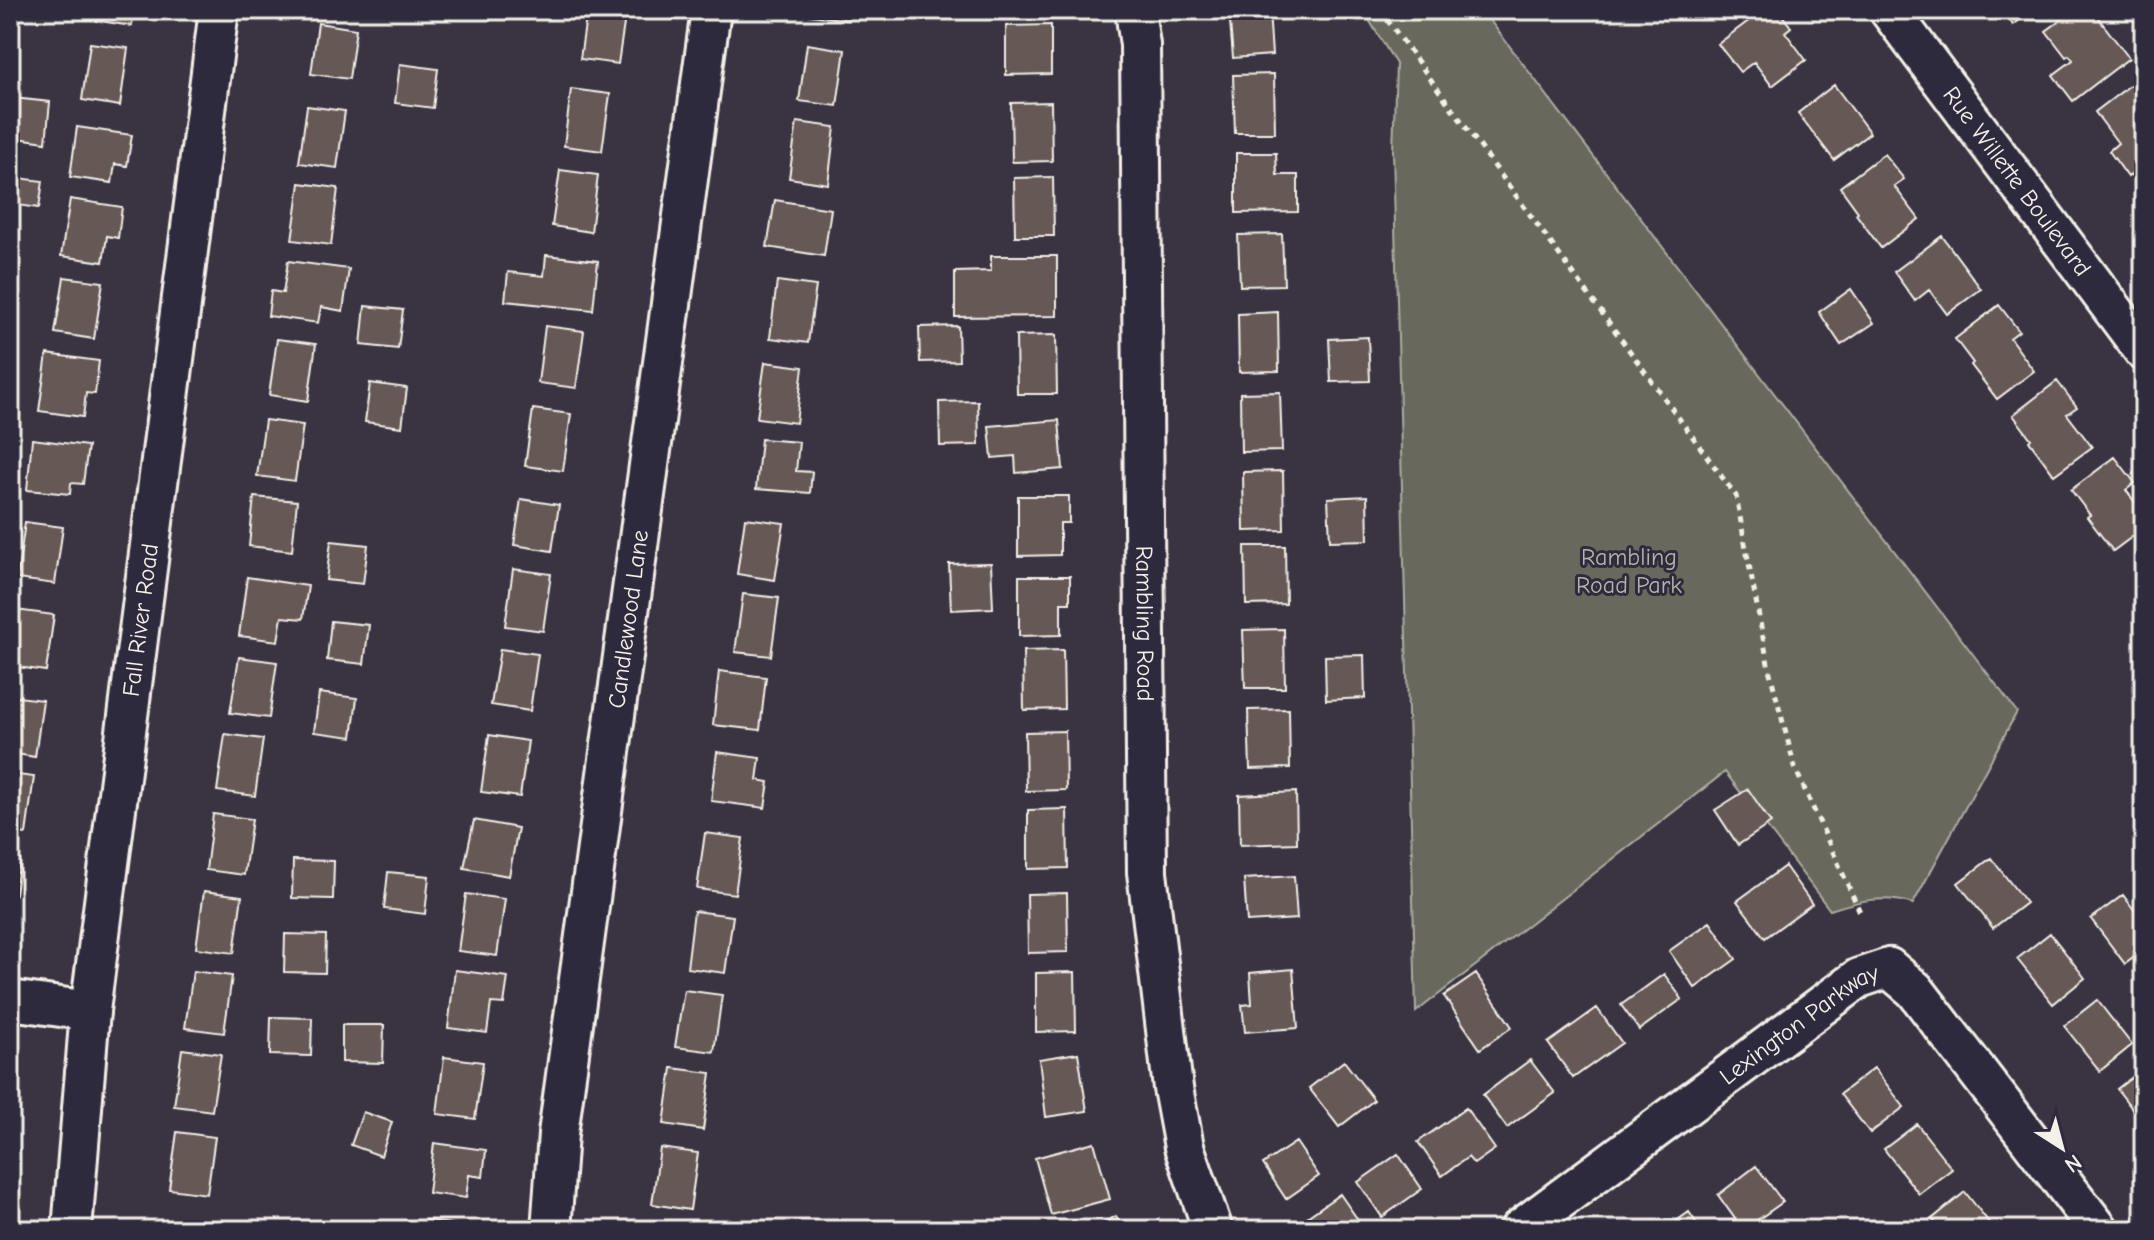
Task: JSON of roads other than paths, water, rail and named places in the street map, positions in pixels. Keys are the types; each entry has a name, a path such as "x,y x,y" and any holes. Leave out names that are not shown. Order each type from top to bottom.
{"street":[{"name":"Fall River Road","path":"72,1230 90,1011 219,10"},
{"name":"Candlewood Lane","path":"551,1230 560,1118 711,10"},
{"name":"Rambling Road","path":"1135,10 1140,59 1147,872 1184,1147 1213,1230"},
{"name":"Rue Willette Boulevard","path":"1889,10 2144,351"},
{"name":"Lexington Parkway","path":"1519,1230 1859,978 1889,968 1915,990 2099,1230"},
{"path":"10,1000 90,1011"}],"park label":[{"name":"Rambling Road Park","path":"1629,571"}]}
